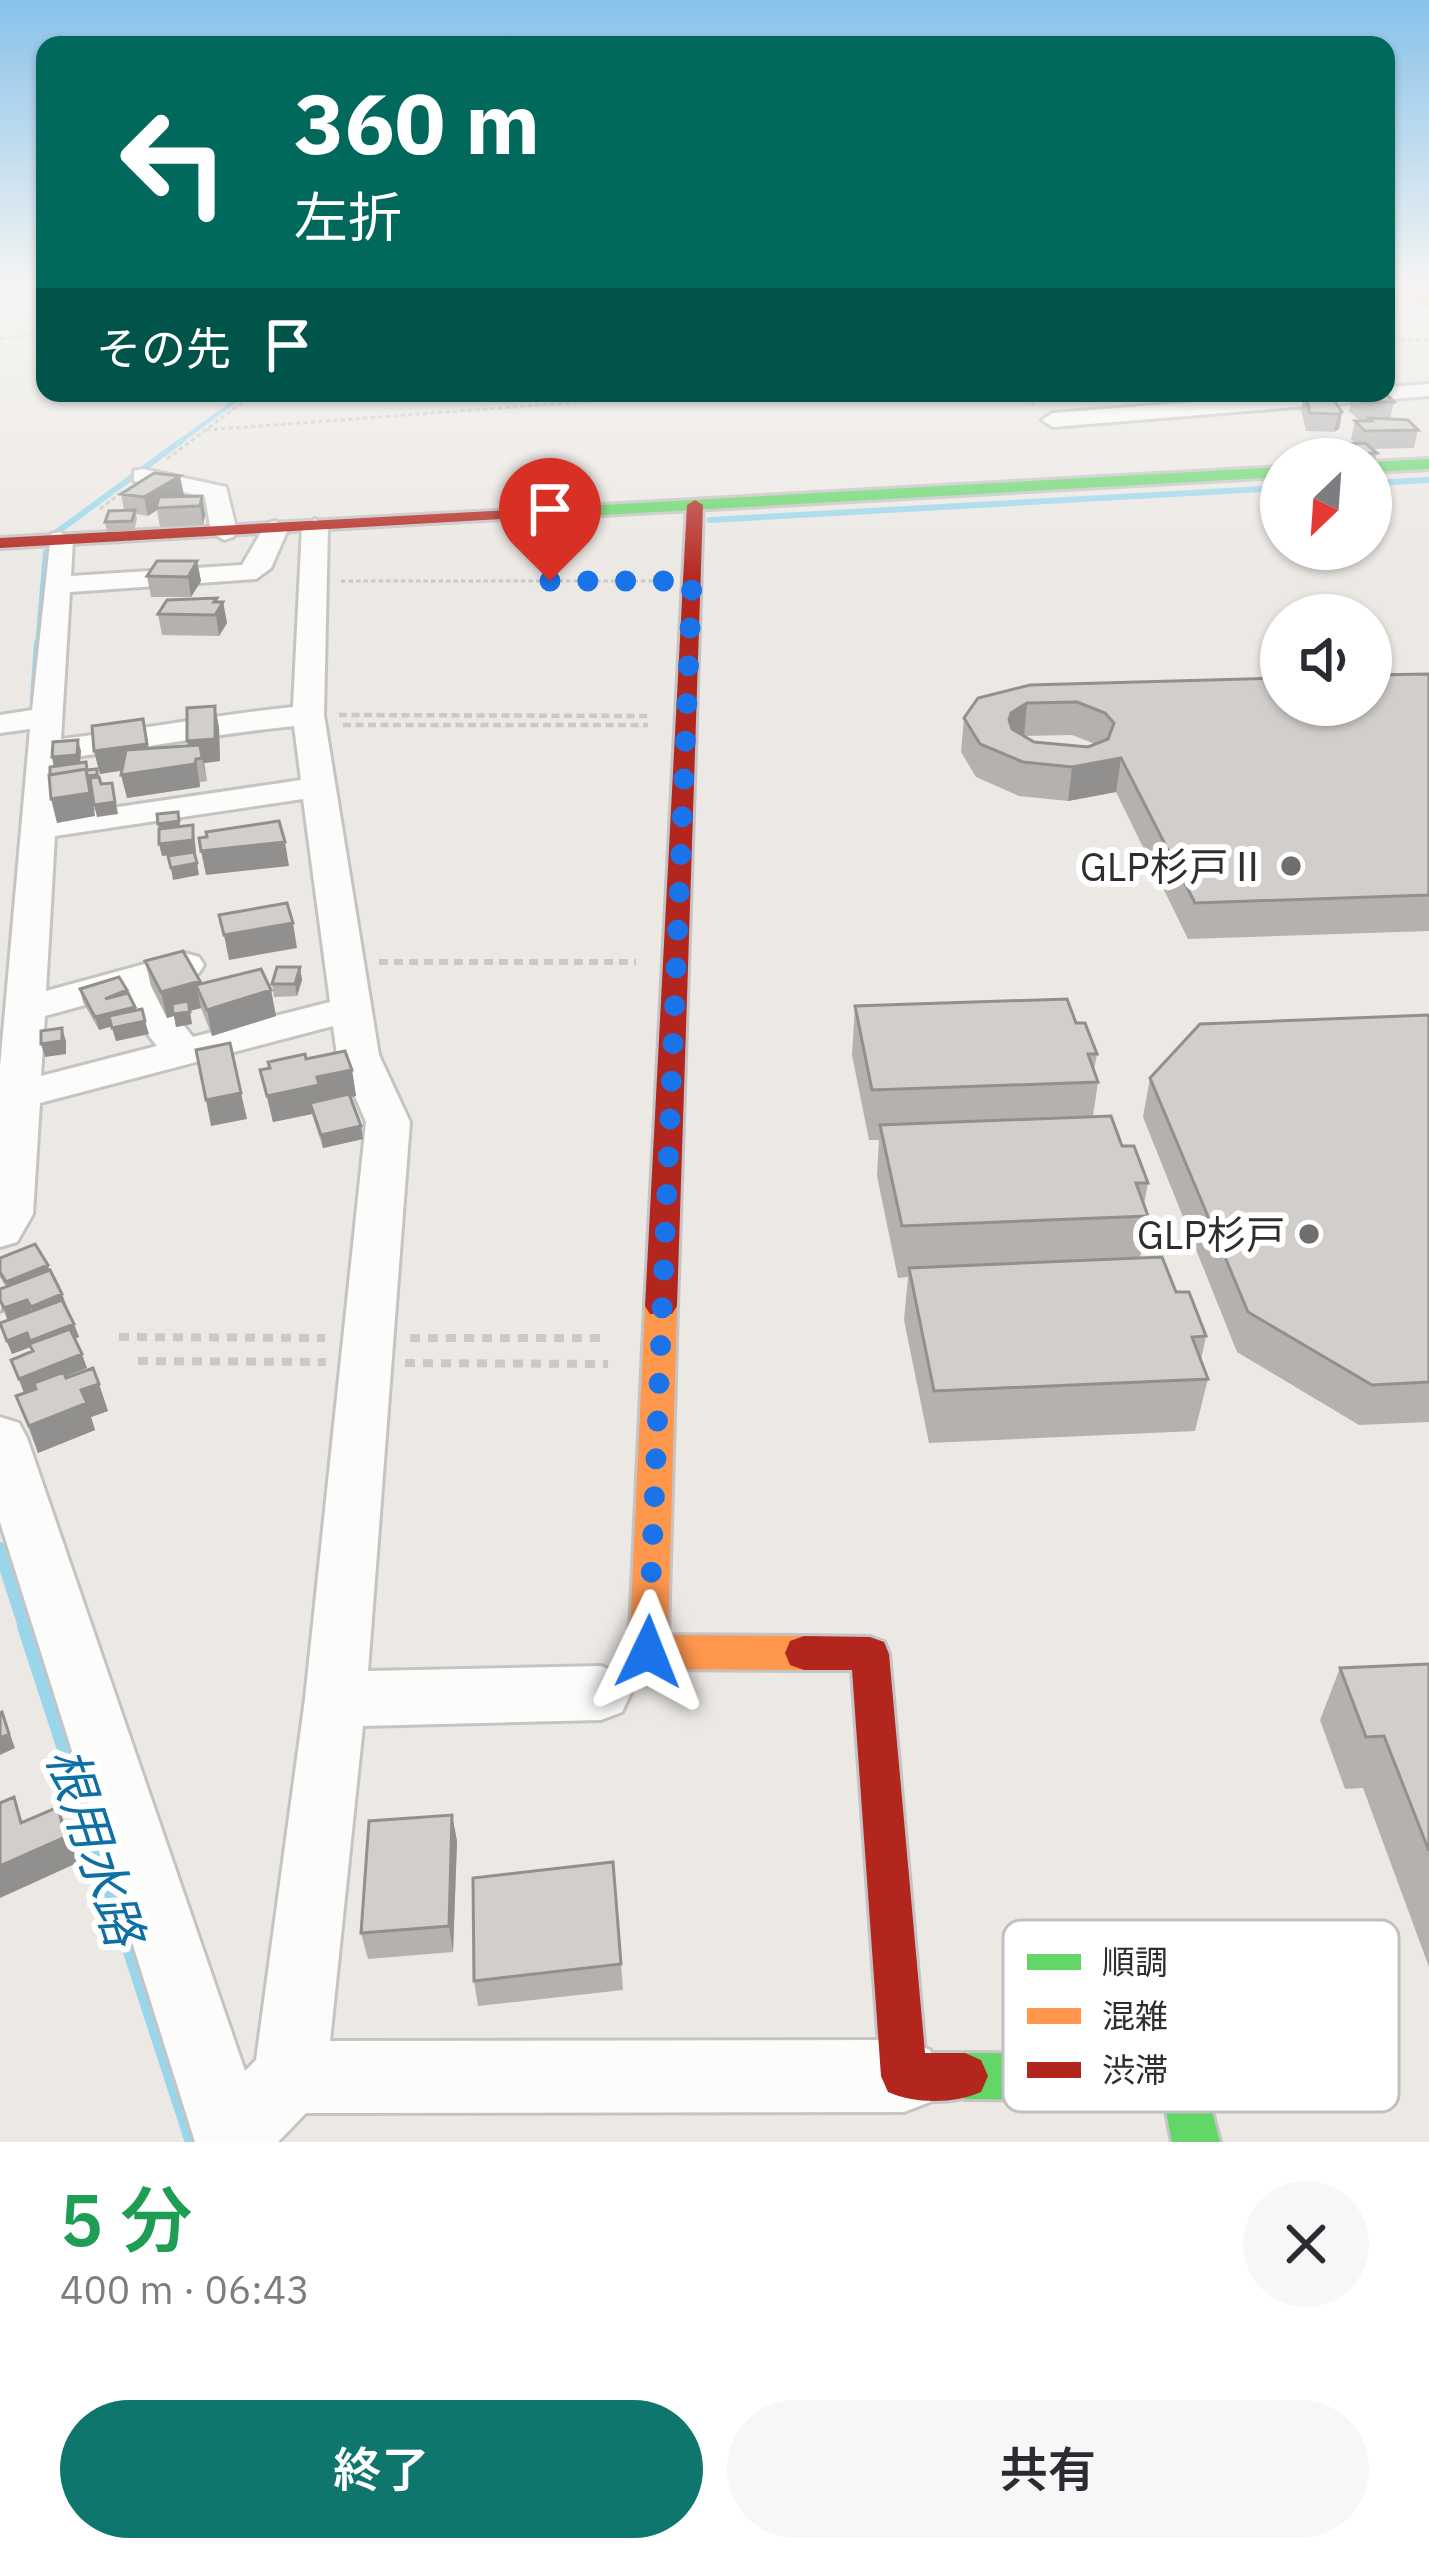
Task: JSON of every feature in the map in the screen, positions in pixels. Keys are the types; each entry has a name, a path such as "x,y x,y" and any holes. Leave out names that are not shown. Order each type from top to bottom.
{"street":[{"path":"1395,393 1429,390"},
{"path":"1053,420 1279,402"},
{"path":"1392,466 1429,464"},
{"path":"0,543 1260,473"},
{"path":"142,476 217,492 224,532"},
{"path":"695,506 648,1652 870,1654 904,2076"},
{"path":"0,1438 232,2139 290,2077 334,1699 388,1122 358,1055 309,720 313,581 295,528"},
{"path":"58,585 246,573 258,568 295,528"},
{"path":"0,1231 10,1214 36,830 29,728 58,585 60,540"},
{"path":"29,728 141,739 184,727 309,720"},
{"path":"36,830 319,788"},
{"path":"24,1009 185,965"},
{"path":"127,981 184,1053"},
{"path":"18,1095 184,1053 349,986"},
{"path":"334,1699 601,1693"},
{"path":"290,2077 1003,2077"},
{"path":"1190,2112 1196,2142"}],"path":[{"path":"206,430 580,402"},
{"path":"313,581 692,581"},
{"path":"309,720 663,716"},
{"path":"309,720 662,725"},
{"path":"349,986 673,962"}],"building":[{"path":"1307,402 1335,402 1342,412 1338,414 1310,413"},
{"path":"1369,418 1408,420 1418,430 1365,431 1355,421 1372,421"},
{"path":"154,473 180,476 144,497 121,494"},
{"path":"202,496 200,506 156,508 159,497"},
{"path":"135,510 132,521 105,522 109,511"},
{"path":"157,561 197,561 188,577 147,576"},
{"path":"217,598 214,602 223,602 215,615 158,614 167,600"},
{"name":"GLP杉戸Ⅱ","path":"1429,674 1429,895 1195,903 1121,758 1072,767 1023,762 980,744 964,718 978,698 1030,685 1260,679 1260,726 1392,726 1392,675","holes":["1077,702 1105,713 1114,723 1108,739 1088,747 1034,742 1012,729 1009,720 1011,713 1027,703"]},
{"path":"215,706 215,739 187,741 187,708"},
{"path":"143,719 147,744 94,751 92,726"},
{"path":"78,740 77,755 52,757 53,742"},
{"path":"200,745 202,758 195,764 121,775 126,750"},
{"path":"86,762 87,770 97,769 97,775 87,776 86,769 50,775 50,767"},
{"path":"86,769 90,793 51,799 49,775"},
{"path":"99,777 101,784 112,783 115,802 94,805 90,778"},
{"path":"178,812 179,821 158,824 157,814"},
{"path":"279,821 285,842 201,851 199,838 207,837 206,832"},
{"path":"193,825 193,840 159,844 159,829"},
{"path":"194,852 197,863 171,868 168,856"},
{"path":"287,903 293,923 224,935 219,915"},
{"path":"183,951 200,981 161,992 145,961"},
{"path":"277,967 300,967 295,984 272,984"},
{"path":"261,969 271,990 207,1010 196,985"},
{"path":"119,977 127,990 105,999 128,993 135,1007 95,1017 80,989"},
{"path":"1067,999 1076,1023 1085,1023 1097,1054 1088,1054 1098,1082 872,1090 855,1006"},
{"path":"188,1001 190,1012 173,1014 172,1004"},
{"path":"142,1009 145,1021 112,1028 109,1016"},
{"name":"GLP杉戸","path":"1429,1015 1429,1382 1372,1385 1248,1312 1150,1078 1200,1024"},
{"path":"62,1028 62,1041 41,1044 41,1031"},
{"path":"230,1043 241,1093 206,1100 196,1050"},
{"path":"345,1051 352,1070 317,1077 319,1085 267,1096 260,1070 270,1068 268,1062"},
{"path":"349,1094 361,1126 321,1135 310,1103"},
{"path":"1111,1116 1122,1146 1134,1146 1148,1183 1136,1183 1148,1216 902,1226 880,1125"},
{"path":"35,1244 48,1265 6,1282 0,1258"},
{"path":"1162,1257 1176,1292 1189,1292 1206,1336 1192,1337 1208,1379 934,1391 909,1268"},
{"path":"50,1270 62,1294 31,1307 27,1300 4,1308 0,1289"},
{"path":"62,1300 74,1324 30,1341 27,1333 7,1341 0,1323"},
{"path":"70,1329 82,1354 19,1379 11,1360 33,1351 29,1344"},
{"path":"93,1368 99,1384 81,1390 87,1403 29,1426 16,1396 64,1372 66,1378"},
{"path":"1429,1664 1429,1851 1384,1736 1366,1737 1340,1668"},
{"path":"0,1713 9,1734 0,1738"},
{"path":"14,1797 21,1823 58,1807 65,1837 0,1866 0,1803"},
{"path":"452,1815 449,1926 361,1933 369,1821"},
{"path":"613,1862 621,1964 474,1981 473,1878"}],"waterway":[{"path":"177,444 234,402"},
{"path":"53,535 181,441"},
{"path":"1392,482 1429,480"},
{"path":"710,520 1260,489"},
{"path":"38,646 46,552"},
{"path":"34,697 38,643"},
{"name":"根用水路","path":"0,1549 26,1629"},
{"name":"根用水路","path":"25,1626 193,2142"}],"traffic: fast":[{"path":"1392,466 1429,464"},
{"path":"584,511 1260,473"},
{"path":"965,2076 1003,2076"},
{"path":"1190,2112 1196,2142"}],"traffic: slow":[{"path":"661,1306 648,1652 804,1653"}],"traffic: jam":[{"path":"661,1306 695,505"},
{"path":"0,543 584,511"},
{"path":"804,1653 870,1654 904,2076 965,2076"}],"place":[{"name":"GLP杉戸Ⅱ","path":"1291,866"},
{"name":"GLP杉戸","path":"1309,1234"}],"route":[{"path":"550,581 692,581 648,1652"}]}
